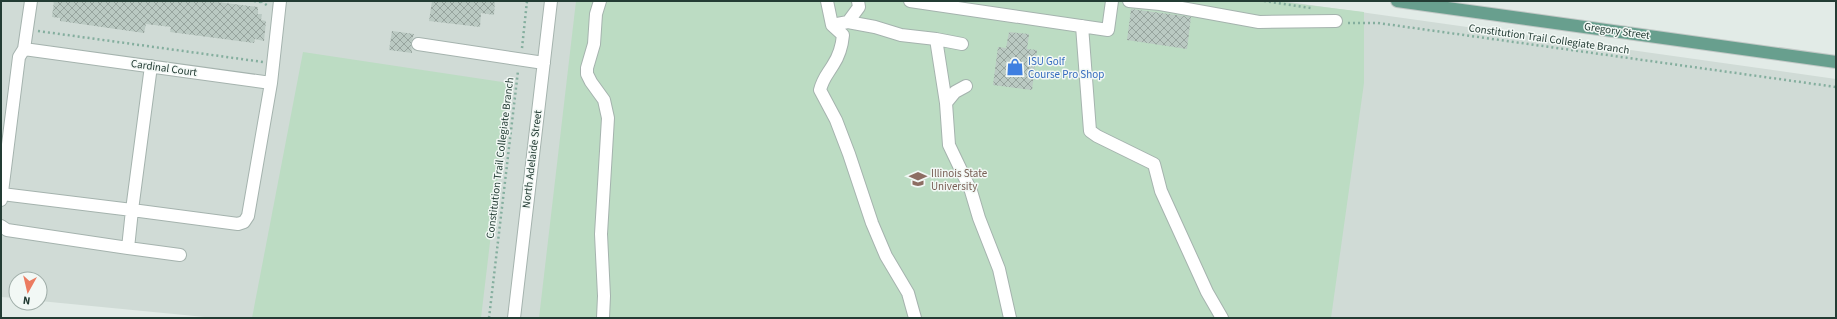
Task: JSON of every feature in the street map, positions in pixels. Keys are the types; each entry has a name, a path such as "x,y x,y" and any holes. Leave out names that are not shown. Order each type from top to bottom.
{"main road":[{"name":"Gregory Street","path":"1398,1 1836,62"}],"street":[{"path":"31,1 24,49 19,58 1,197 132,210 238,224 244,222 248,216 271,83 276,5"},
{"name":"North Adelaide Street","path":"514,318 551,1"},
{"path":"600,1 596,14 594,44 587,68 591,82 604,100 608,118 601,234 604,296 603,318"},
{"path":"827,1 832,26 843,35 841,47 833,65 823,79 820,90 836,120 847,147 872,223 886,256 908,292 915,318"},
{"path":"848,22 859,7 858,1"},
{"path":"910,1 1108,30 1112,1"},
{"path":"1129,1 1160,4 1259,22 1336,20"},
{"path":"832,26 848,22 875,27 901,36 936,39 962,44"},
{"path":"1082,26 1090,131 1097,136 1154,164 1161,191 1207,292 1222,318"},
{"path":"936,39 946,103 950,145 971,191 979,218 999,269 1010,318"},
{"path":"418,44 544,63"},
{"name":"Cardinal Court","path":"24,49 271,83"},
{"path":"128,248 150,66"},
{"path":"943,84 966,86 956,92 946,103"},
{"path":"1,226 7,230 180,255"}],"path":[{"path":"254,1 276,5"},
{"name":"Constitution Trail Collegiate Branch","path":"489,318 527,1"},
{"path":"1264,1 1313,8"},
{"name":"Constitution Trail Collegiate Branch","path":"1336,20 1360,24 1378,23 1836,87"},
{"path":"37,24 36,31 264,62"}],"shaded area":[{"name":"Illinois State University","path":"1,1 1282,1 1836,79 1836,318 215,318 48,302 48,271 8,271 8,297 1,297"}],"green space":[{"path":"576,1 1275,1 1364,12 1364,83 1331,318 539,318"},
{"path":"303,52 509,83 481,318 252,318"}],"building":[{"path":"54,1 208,1 258,7 258,14 262,14 261,20 266,21 264,41 255,39 254,43 170,32 171,27 146,24 144,33 60,21 60,18 52,17"},
{"path":"432,1 495,1 494,15 481,13 480,27 429,21"},
{"path":"1131,9 1191,17 1187,49 1127,40"},
{"path":"392,31 414,34 411,43 412,53 389,50"},
{"name":"ISU Golf Course Pro Shop","path":"1009,32 1029,34 1027,49 1037,50 1032,90 993,85 998,47 1006,48"}],"place":[{"name":"ISU Golf Course Pro Shop","path":"1015,67"},
{"name":"Illinois State University","path":"918,179"}]}
